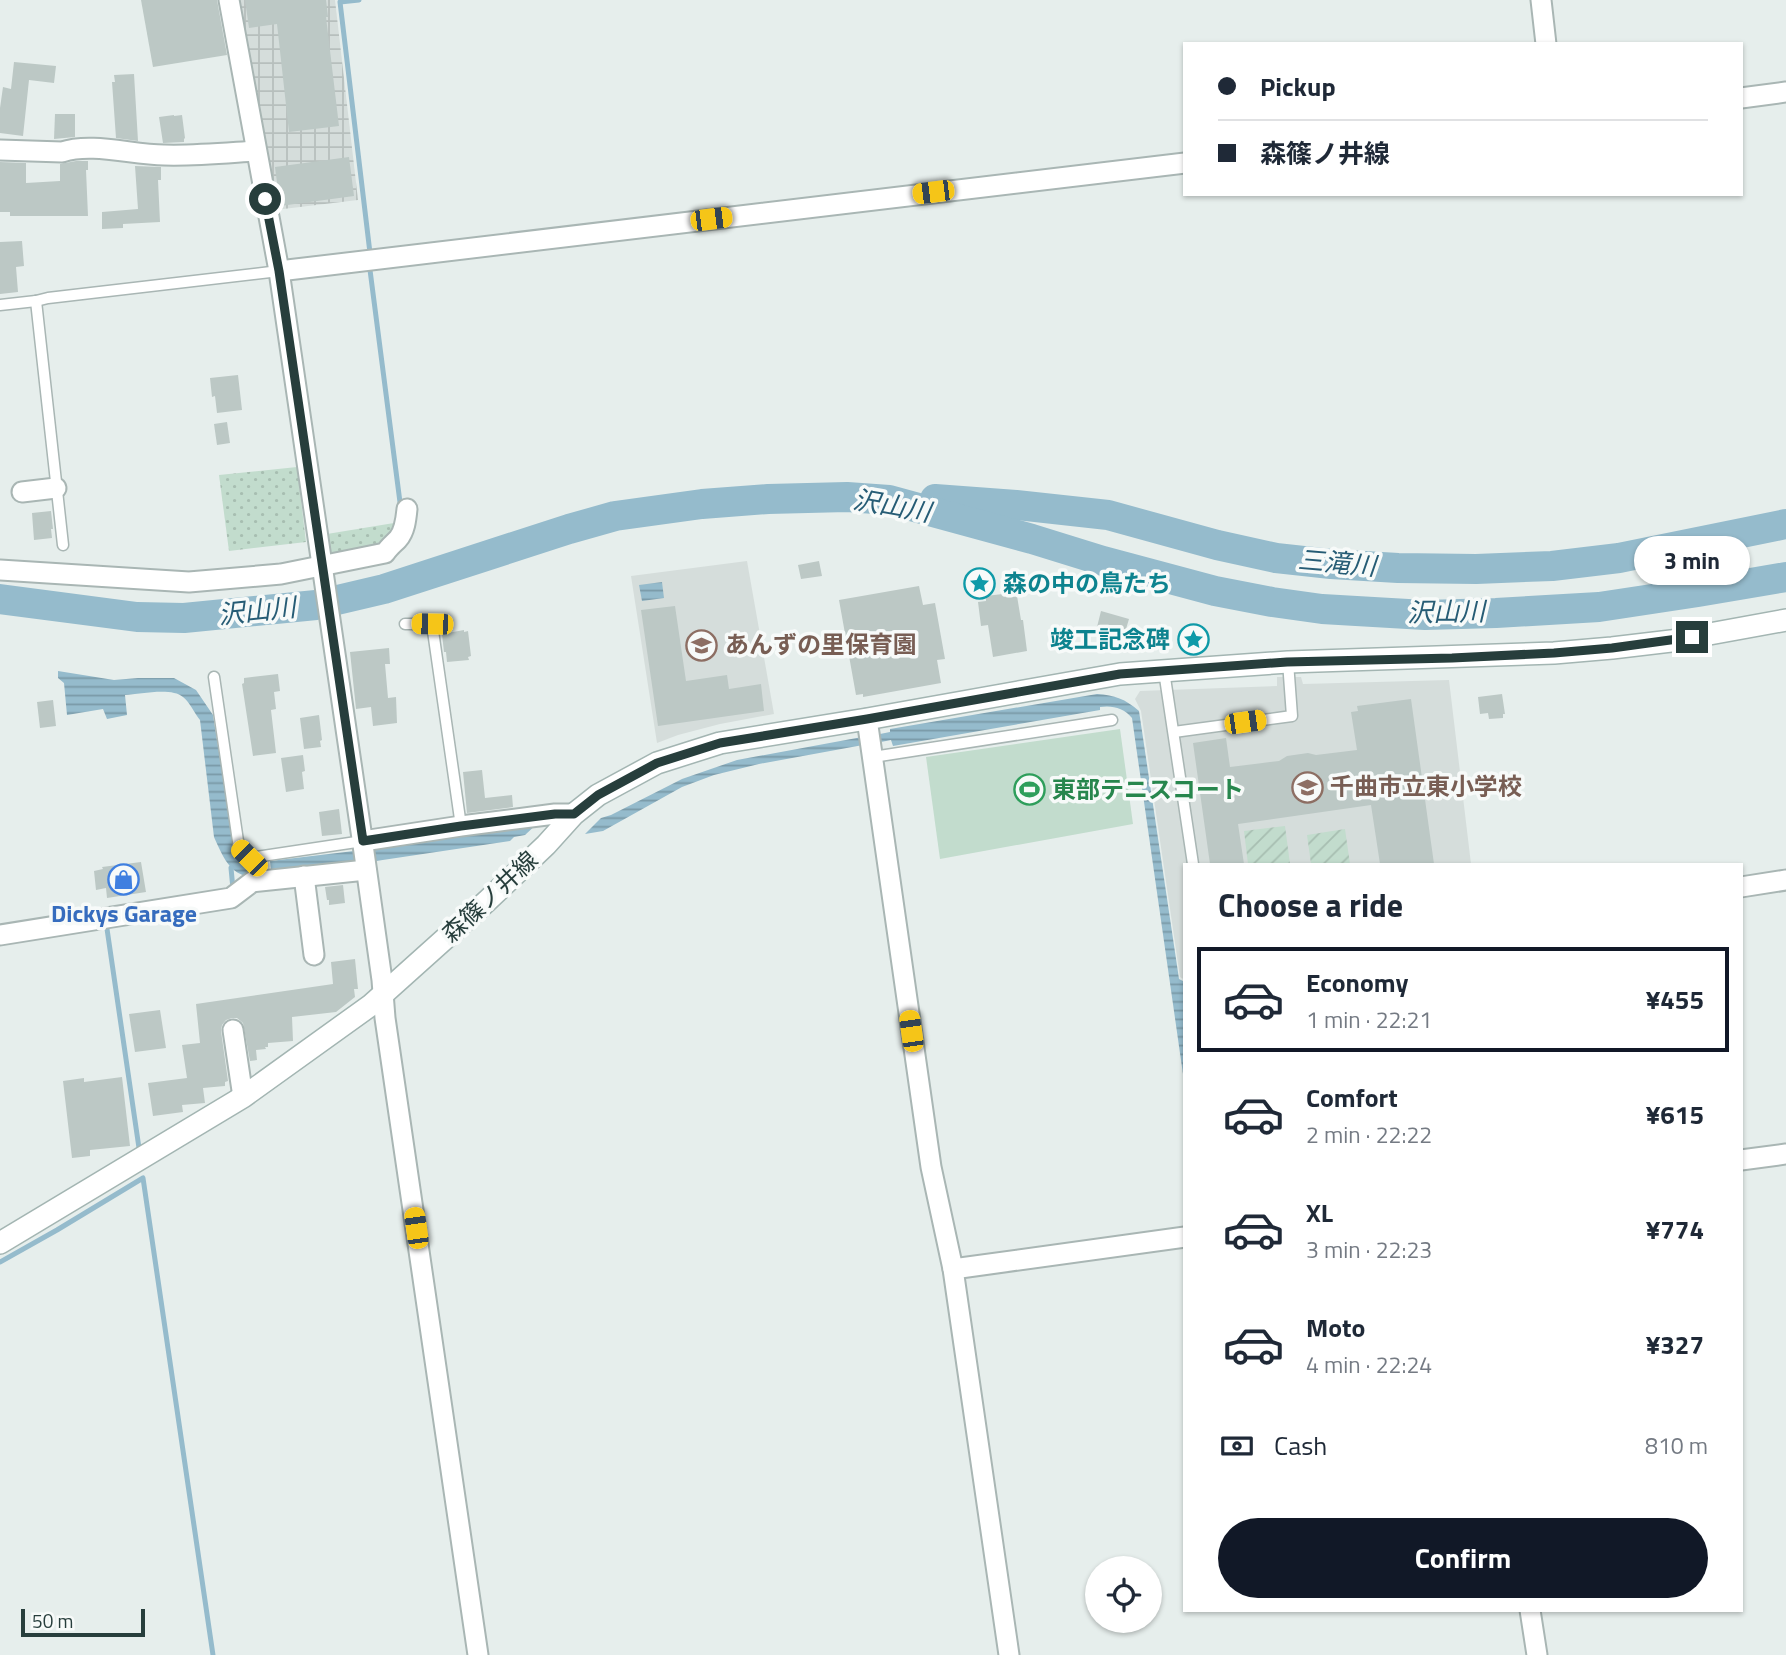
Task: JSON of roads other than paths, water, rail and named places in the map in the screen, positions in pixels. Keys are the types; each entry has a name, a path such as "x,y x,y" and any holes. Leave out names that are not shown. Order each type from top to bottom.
{"main road":[{"name":"森篠ノ井線","path":"0,1243 243,1097 382,995 487,901 574,814 598,795 657,763 685,753 720,743 1120,674 1287,662 1565,652 1671,640 1786,620"}],"street":[{"path":"229,0 279,271 478,1655"},
{"path":"1541,0 1546,42"},
{"path":"1743,98 1786,92"},
{"path":"0,150 62,152 92,149 163,156 256,151"},
{"path":"279,271 1183,163"},
{"path":"22,492 56,488"},
{"path":"0,570 189,582 322,568 385,553 400,537 407,509"},
{"path":"867,719 931,1167 953,1269 1009,1655"},
{"path":"363,843 461,826 574,814"},
{"path":"0,935 231,898 252,882 366,868"},
{"path":"304,876 314,955"},
{"path":"1743,887 1786,880"},
{"path":"233,1030 243,1097"},
{"path":"1743,1160 1786,1154"},
{"path":"953,1269 1183,1237"},
{"path":"1530,1612 1537,1655"}],"lane":[{"path":"0,305 279,271"},
{"path":"36,301 63,545"},
{"path":"405,624 432,624 461,826"},
{"path":"1174,732 1292,716 1287,662"},
{"path":"1164,671 1193,863"},
{"path":"214,677 239,848 249,858 363,843"},
{"path":"873,757 1112,720"}],"water":[{"path":"662,582 664,598 642,601 639,585"},
{"path":"58,671 114,680 174,678 196,690 213,715 236,858 247,866 266,864 267,879 238,873 227,863 214,837 200,720 185,699 171,692 125,695 127,715 107,719 103,709 67,715 64,683 58,678"},
{"path":"1097,694 1120,698 1139,711 1179,979 1183,981 1183,1074 1132,718 1122,710 1104,706 1100,707 1100,710 893,746 891,740 876,743 875,735 890,732 890,729"},
{"path":"862,737 863,745 714,775 682,787 603,831 585,834 601,818 682,779 737,760"},
{"path":"539,822 525,835 514,837 510,841 376,861 374,846"},
{"path":"354,851 356,866 272,877 270,861"}],"waterway":[{"path":"359,0 340,2 370,253"},
{"path":"370,270 401,510"},
{"name":"沢山川","path":"0,599 137,617 184,618 316,605 384,589 615,516 702,504 847,497 889,500 1215,591 1322,609 1425,615 1599,607 1786,577"},
{"name":"三滝川","path":"935,499 1108,515 1276,558 1398,568 1552,566 1619,558 1786,524"},
{"path":"231,868 233,889"},
{"path":"106,922 139,1148"},
{"path":"0,1262 143,1178 213,1655"}],"place":[{"name":"森の中の鳥たち","path":"980,584"},
{"name":"竣工記念碑","path":"1193,640"},
{"name":"あんずの里保育園","path":"702,645"},
{"name":"千曲市立東小学校","path":"1307,787"},
{"name":"東部テニスコート","path":"1029,790"},
{"name":"Dickys Garage","path":"124,880"}]}
